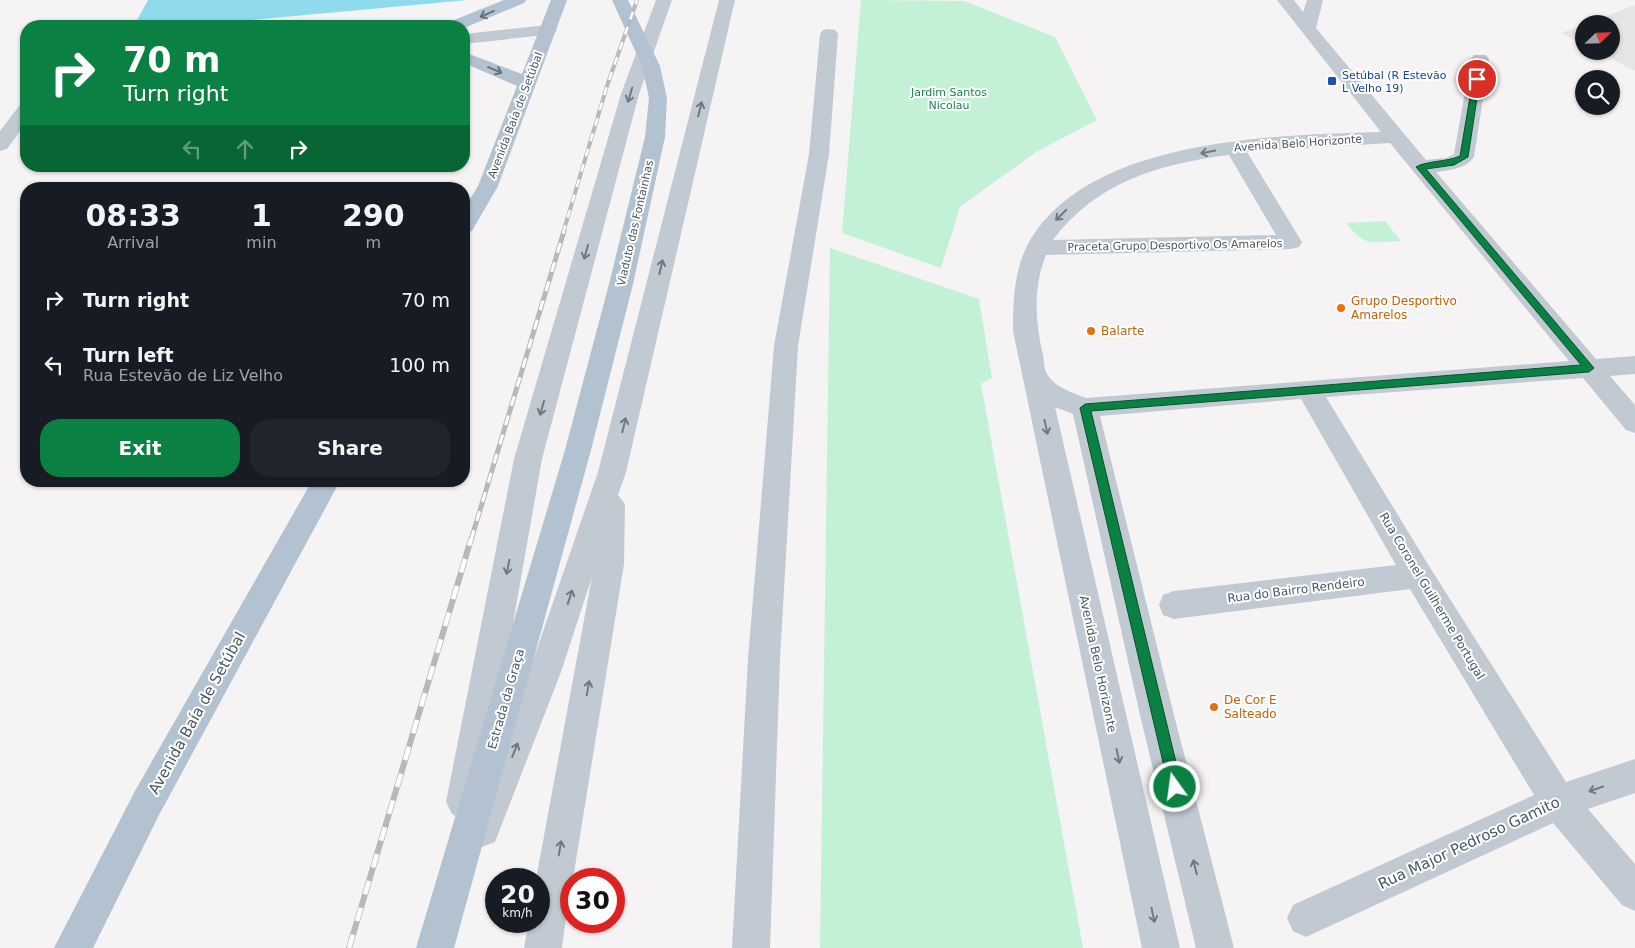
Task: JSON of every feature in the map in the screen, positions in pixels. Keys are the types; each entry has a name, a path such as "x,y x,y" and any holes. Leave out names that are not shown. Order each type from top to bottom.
{"main road":[{"path":"470,20 518,0"},
{"name":"Avenida Baía de Setúbal","path":"470,216 488,186 559,0"},
{"name":"Viaduto das Fontainhas","path":"578,450 621,284 655,137 658,98 651,66 620,0"},
{"path":"470,60 527,84"},
{"name":"Estrada da Graça","path":"441,941 578,450"},
{"name":"Avenida Baía de Setúbal","path":"73,948 147,803 323,487"}],"street":[{"path":"441,941 528,459 630,94 664,0"},
{"path":"441,941 545,672 612,472 727,0"},
{"path":"1285,0 1420,167 1635,423"},
{"path":"1308,28 1311,9 1315,0"},
{"path":"470,38 548,30"},
{"path":"751,948 764,659 786,346 819,154 829,34"},
{"path":"1420,167 1451,164 1464,157 1480,59"},
{"path":"0,145 20,118"},
{"name":"Avenida Belo Horizonte","path":"1161,948 1025,331 1024,296 1043,236 1061,214 1090,191 1128,172 1178,158 1234,147 1396,137"},
{"name":"Praceta Grupo Desportivo Os Amarelos","path":"1038,248 1291,242 1234,147"},
{"path":"1036,379 1056,397 1085,408 1308,389 1635,366"},
{"name":"Rua Coronel Guilherme Portugal","path":"1308,389 1418,575 1558,802 1635,892"},
{"path":"1085,408 1157,715 1215,948"},
{"path":"543,948 609,564 612,472"},
{"name":"Rua do Bairro Rendeiro","path":"1174,605 1418,575"},
{"name":"Rua Major Pedroso Gamito","path":"1306,918 1558,802 1635,776"}],"shaded area":[{"path":"1635,5 1635,71 1614,60 1620,60 1620,15 1609,15"},
{"path":"1575,28 1575,40 1561,33"}],"green space":[{"name":"Jardim Santos Nicolau","path":"861,0 964,1 1055,37 1097,120 1036,152 960,207 941,268 842,233"},
{"path":"1385,221 1401,241 1370,242 1364,240 1346,223"},
{"path":"830,248 979,299 992,378 981,384 1083,948 820,948"}],"water":[{"path":"148,0 468,0 250,20 137,20"}],"railway":[{"path":"563,233 607,86 637,0"},
{"path":"471,540 564,231"},
{"path":"349,948 471,539"}],"place":[{"name":"Setúbal (R Estevão L Velho 19)","path":"1332,81"},
{"name":"Grupo Desportivo Amarelos","path":"1341,308"},
{"name":"Balarte","path":"1091,331"},
{"name":"De Cor E Salteado","path":"1214,707"}],"route":[{"path":"1175,787 1085,408 1589,368 1420,167 1451,164 1464,157 1477,79"}]}
